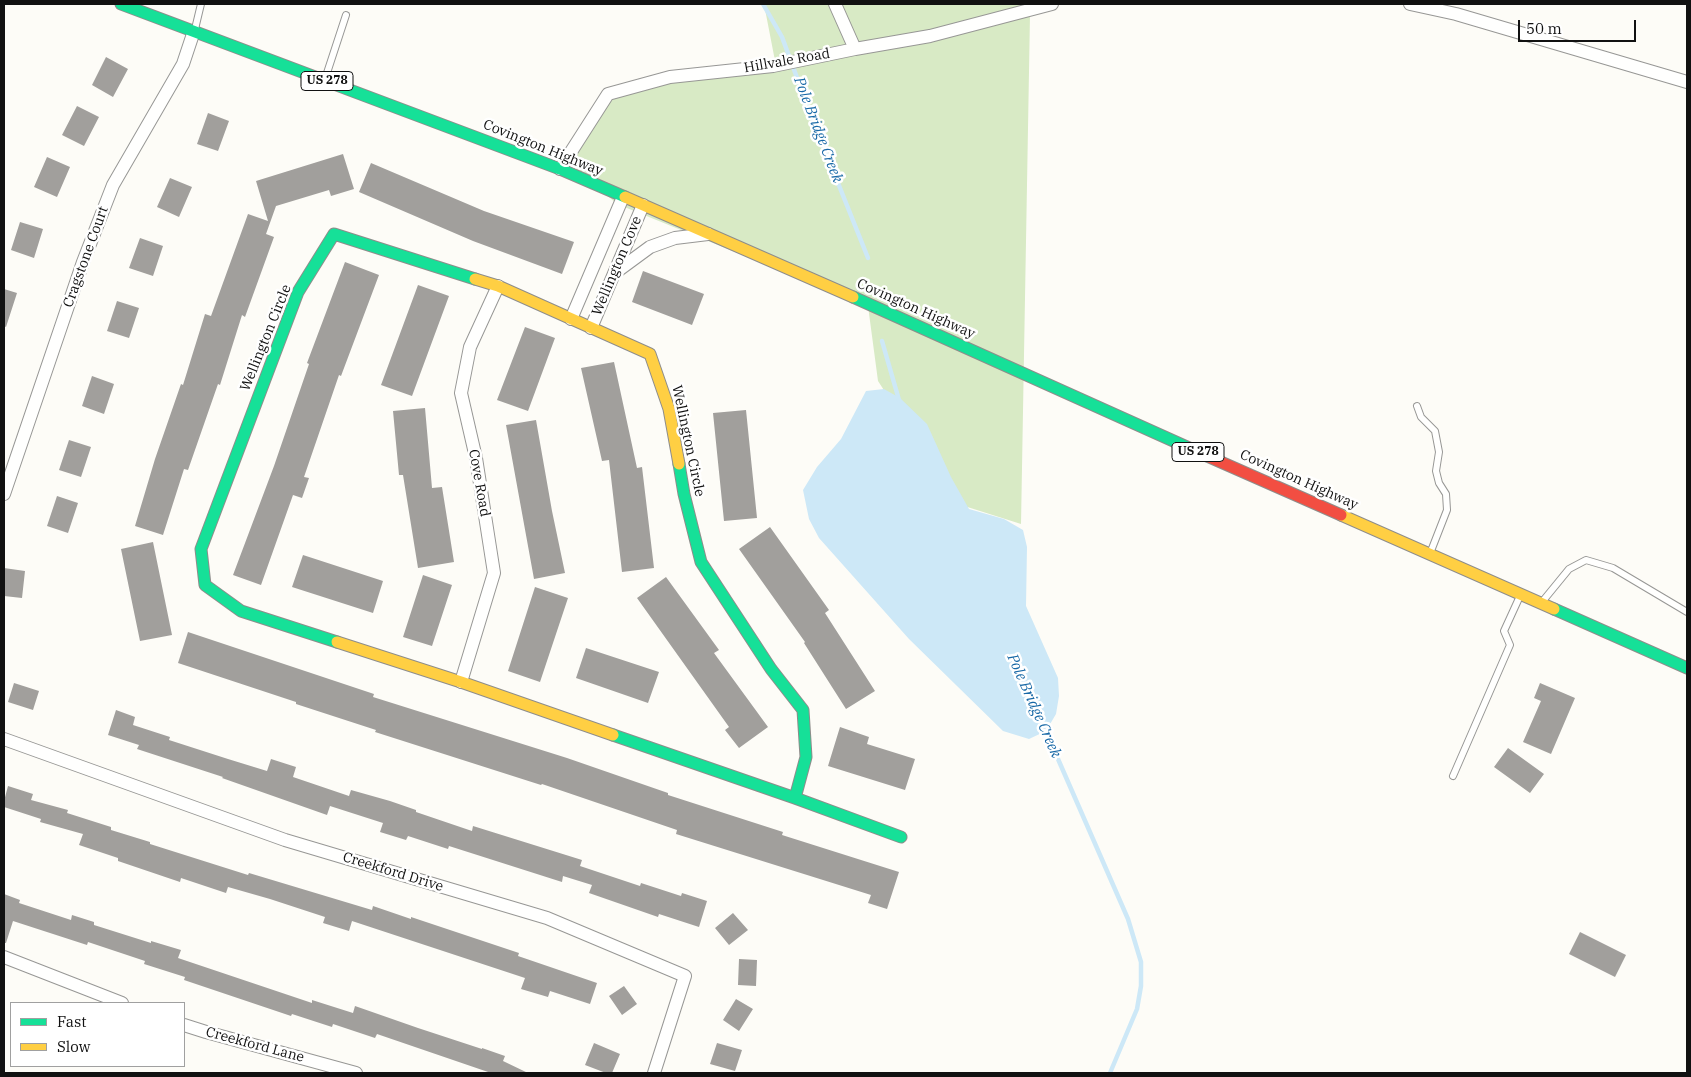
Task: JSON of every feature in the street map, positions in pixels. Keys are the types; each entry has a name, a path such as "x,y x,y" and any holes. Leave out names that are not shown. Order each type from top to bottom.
{"street":[{"name":"Covington Highway","path":"120,4 560,169 1687,668"},
{"path":"834,4 855,49"},
{"name":"Hillvale Road","path":"560,169 608,94 670,76 773,66 930,36 1052,4"},
{"path":"1410,4 1456,14 1687,82"},
{"name":"Cragstone Court","path":"4,494 83,262 113,185 183,64 194,31"},
{"name":"Wellington Cove","path":"571,320 623,197"},
{"name":"Wellington Cove","path":"591,328 643,205"},
{"name":"Wellington Circle","path":"795,798 806,757 803,710 771,669 700,562 684,494 669,409 650,354 498,286 334,234 298,292 201,548 205,585 241,611 461,682 902,837"},
{"path":"614,274 650,246 675,238 710,234"},
{"name":"Cove Road","path":"461,682 494,573 476,458 461,393 470,347 498,286"},
{"name":"Creekford Drive","path":"4,739 285,840 547,918 685,976 654,1073"},
{"path":"4,957 119,1002"},
{"name":"Creekford Lane","path":"185,1025 356,1073"}],"lane":[{"path":"194,31 201,4"},
{"path":"325,80 346,15"},
{"path":"1418,406 1421,417 1435,431 1438,452 1436,471 1439,483 1446,494 1448,510 1429,554"},
{"path":"1541,603 1570,569 1586,560 1613,568 1687,612"},
{"path":"1453,776 1510,645 1504,631 1520,594"}],"green space":[{"path":"764,4 1034,4 1030,15 1021,524 958,504 878,381 868,306 617,204 566,160 608,94 776,66"}],"water":[{"path":"884,389 900,398 927,424 951,477 969,509 1004,519 1023,530 1027,547 1026,606 1058,678 1059,696 1056,714 1046,731 1029,739 1003,731 909,639 819,538 809,519 803,490 817,467 841,439 866,391"}],"building":[{"path":"106,57 128,69 113,97 92,85"},
{"path":"77,106 99,117 84,146 62,135"},
{"path":"208,113 229,121 218,151 197,144"},
{"path":"343,154 354,189 331,196 329,190 276,206 266,234 274,237 245,317 242,315 220,385 218,384 188,470 184,469 163,535 135,526 155,459 181,384 183,385 205,314 211,316 248,214 268,221 256,181"},
{"path":"47,157 70,167 57,197 34,187"},
{"path":"371,163 484,211 574,242 562,274 473,241 359,192"},
{"path":"170,178 192,187 179,217 157,207"},
{"path":"20,222 43,229 34,258 11,250"},
{"path":"140,238 163,246 153,276 129,268"},
{"path":"345,262 379,275 341,376 339,375 304,477 309,478 302,498 293,495 261,585 233,575 274,466 309,364 307,363"},
{"path":"643,271 704,294 692,325 632,302"},
{"path":"418,285 449,296 412,396 381,385"},
{"path":"4,289 17,293 6,327 4,326"},
{"path":"117,301 139,308 129,338 107,331"},
{"path":"525,327 555,338 528,411 497,400"},
{"path":"614,362 637,468 642,467 654,568 622,572 609,460 602,461 581,368"},
{"path":"92,376 114,384 104,414 82,406"},
{"path":"425,408 432,488 442,487 454,562 418,568 403,475 399,475 393,411"},
{"path":"746,410 757,518 724,521 713,413"},
{"path":"536,420 565,573 534,579 506,425"},
{"path":"69,440 91,447 81,477 59,470"},
{"path":"57,496 78,503 68,533 47,526"},
{"path":"770,527 829,610 825,613 875,691 846,709 805,642 739,549"},
{"path":"153,542 172,635 140,641 121,549"},
{"path":"303,555 383,581 373,613 292,587"},
{"path":"4,568 25,571 22,598 4,596"},
{"path":"423,575 452,585 432,646 403,637"},
{"path":"666,577 719,650 714,653 768,727 739,748 725,730 729,727 637,598"},
{"path":"535,587 568,598 540,682 508,671"},
{"path":"188,632 374,694 373,697 567,758 668,793 668,795 783,832 782,835 899,872 887,909 868,903 871,895 676,834 677,830 542,784 375,732 376,730 178,663"},
{"path":"586,648 659,672 648,703 576,678"},
{"path":"14,683 39,691 33,710 8,702"},
{"path":"1540,683 1575,698 1551,754 1523,742 1541,701 1534,698"},
{"path":"116,710 135,717 133,725 170,737 169,740 267,771 271,759 296,767 293,777 349,796 351,790 390,801 472,831 473,826 582,860 580,866 640,886 641,883 681,896 682,893 707,901 699,927 659,914 658,917 589,893 592,885 563,876 562,882 449,846 448,849 408,836 406,840 380,832 383,823 330,806 327,815 223,777 137,749 139,745 108,735"},
{"path":"840,727 869,737 867,744 915,759 905,790 828,766"},
{"path":"1508,748 1544,774 1530,793 1494,767"},
{"path":"8,786 33,794 31,800 68,810 67,813 111,827 111,830 150,842 150,844 248,875 249,873 372,910 373,906 411,919 411,917 519,953 518,956 597,983 590,1004 550,991 548,997 521,989 525,978 352,921 349,931 323,923 325,917 270,899 228,887 226,893 181,878 180,882 118,861 118,858 79,845 83,834 40,822 41,819 4,807"},
{"path":"4,894 20,900 19,903 71,920 72,915 94,922 94,925 151,943 151,941 181,950 178,958 312,1003 312,1000 353,1013 355,1006 482,1048 505,1056 503,1061 528,1073 491,1073 377,1034 375,1038 333,1024 332,1027 292,1014 291,1016 184,980 185,977 144,964 145,961 88,942 87,945 13,921 6,943 4,943"},
{"path":"733,913 748,930 729,945 715,928"},
{"path":"1580,932 1626,955 1615,977 1569,954"},
{"path":"739,959 757,960 756,986 738,985"},
{"path":"624,986 637,1004 622,1015 609,996"},
{"path":"736,999 753,1009 739,1031 723,1020"},
{"path":"594,1043 620,1054 612,1073 606,1073 585,1065"},
{"path":"717,1043 742,1050 735,1071 710,1064"}],"waterway":[{"name":"Pole Bridge Creek","path":"763,4 782,37 868,258"},
{"name":"Pole Bridge Creek","path":"882,341 899,400"},
{"name":"Pole Bridge Creek","path":"1044,727 1128,919 1141,962 1141,986 1137,1009 1110,1073"}],"traffic: fast":[{"path":"121,4 560,169 625,197"},
{"path":"337,642 241,611 205,585 201,549 298,292 334,234 475,279"},
{"path":"853,297 1198,452"},
{"path":"679,464 684,494 701,562 771,669 803,710 806,757 795,798"},
{"path":"1554,609 1687,668"},
{"path":"613,735 901,837"}],"traffic: slow":[{"path":"625,197 853,297"},
{"path":"475,279 498,286 650,354 669,409 679,464"},
{"path":"1341,515 1554,609"},
{"path":"337,642 461,682 613,735"}],"traffic: jam":[{"path":"1198,452 1341,515"}]}
